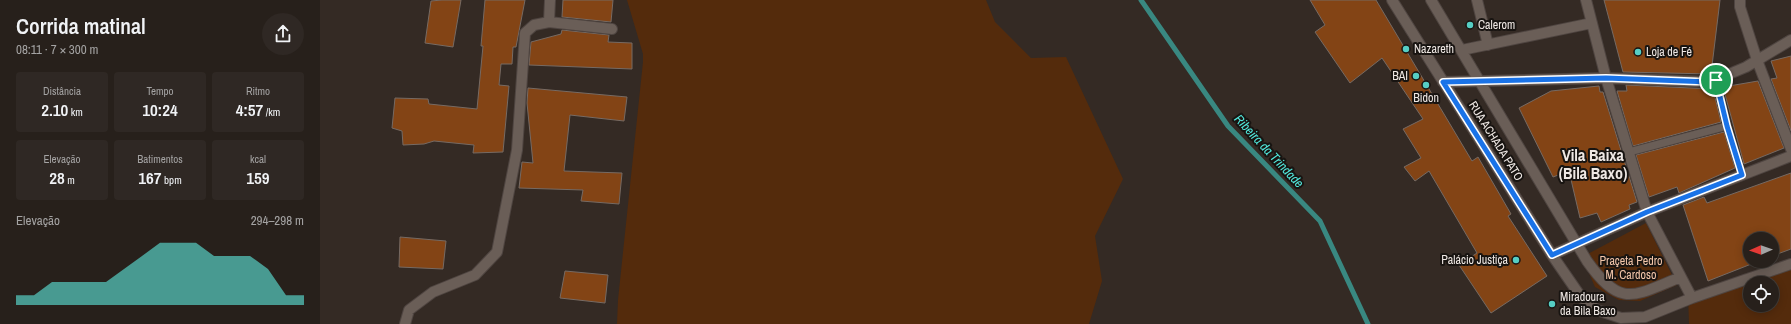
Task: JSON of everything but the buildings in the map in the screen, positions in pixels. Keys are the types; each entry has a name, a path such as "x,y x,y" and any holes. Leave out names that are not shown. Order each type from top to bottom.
{"street":[{"path":"549,22 550,0"},
{"name":"RUA ACHADA PATO","path":"1392,0 1552,255 1580,297 1597,310 1621,318 1645,317 1692,298 1791,264"},
{"name":"RUA ACHADA PATO","path":"1431,0 1600,279 1612,290 1626,295 1643,292 1682,277"},
{"path":"1476,0 1488,45"},
{"path":"1586,0 1606,78 1647,212 1692,298"},
{"path":"1740,0 1740,7 1757,60 1791,149"},
{"path":"406,324 408,310 433,292 475,275 497,252 517,150 526,33 534,25 549,22 612,29"},
{"path":"1462,50 1592,23"},
{"path":"1443,82 1606,78 1710,82 1746,67 1791,40"},
{"path":"1552,255 1647,212 1791,156"}],"lane":[{"path":"1716,80 1727,126 1742,175"},
{"path":"1629,152 1727,126"}],"green space":[{"path":"627,0 986,0 995,22 1031,58 1066,57 1123,179 1095,236 1102,281 1089,324 617,324 618,300 643,62 643,54"},
{"name":"Praçeta Pedro M. Cardoso","path":"1646,223 1677,285 1640,301 1619,300 1595,287 1582,257"},
{"path":"1791,265 1791,324 1689,324 1688,293 1743,278 1743,312 1779,312 1779,276 1751,276"}],"waterway":[{"name":"Ribeira da Trindade","path":"1141,0 1228,126 1320,221 1368,324"}],"place":[{"name":"Calerom","path":"1470,25"},
{"name":"Nazareth","path":"1406,49"},
{"name":"Loja de Fé","path":"1638,52"},
{"name":"BAI","path":"1416,76"},
{"name":"Bidon","path":"1426,85"},
{"name":"Palácio Justiça","path":"1516,260"},
{"name":"Miradoura da Bila Baxo","path":"1552,304"}],"district":[{"name":"Vila Baixa (Bila Baxo)","path":"1593,164"}],"route":[{"path":"1606,78 1710,82 1716,80 1727,126 1742,175 1647,212 1552,255 1443,82 1606,78"}]}
